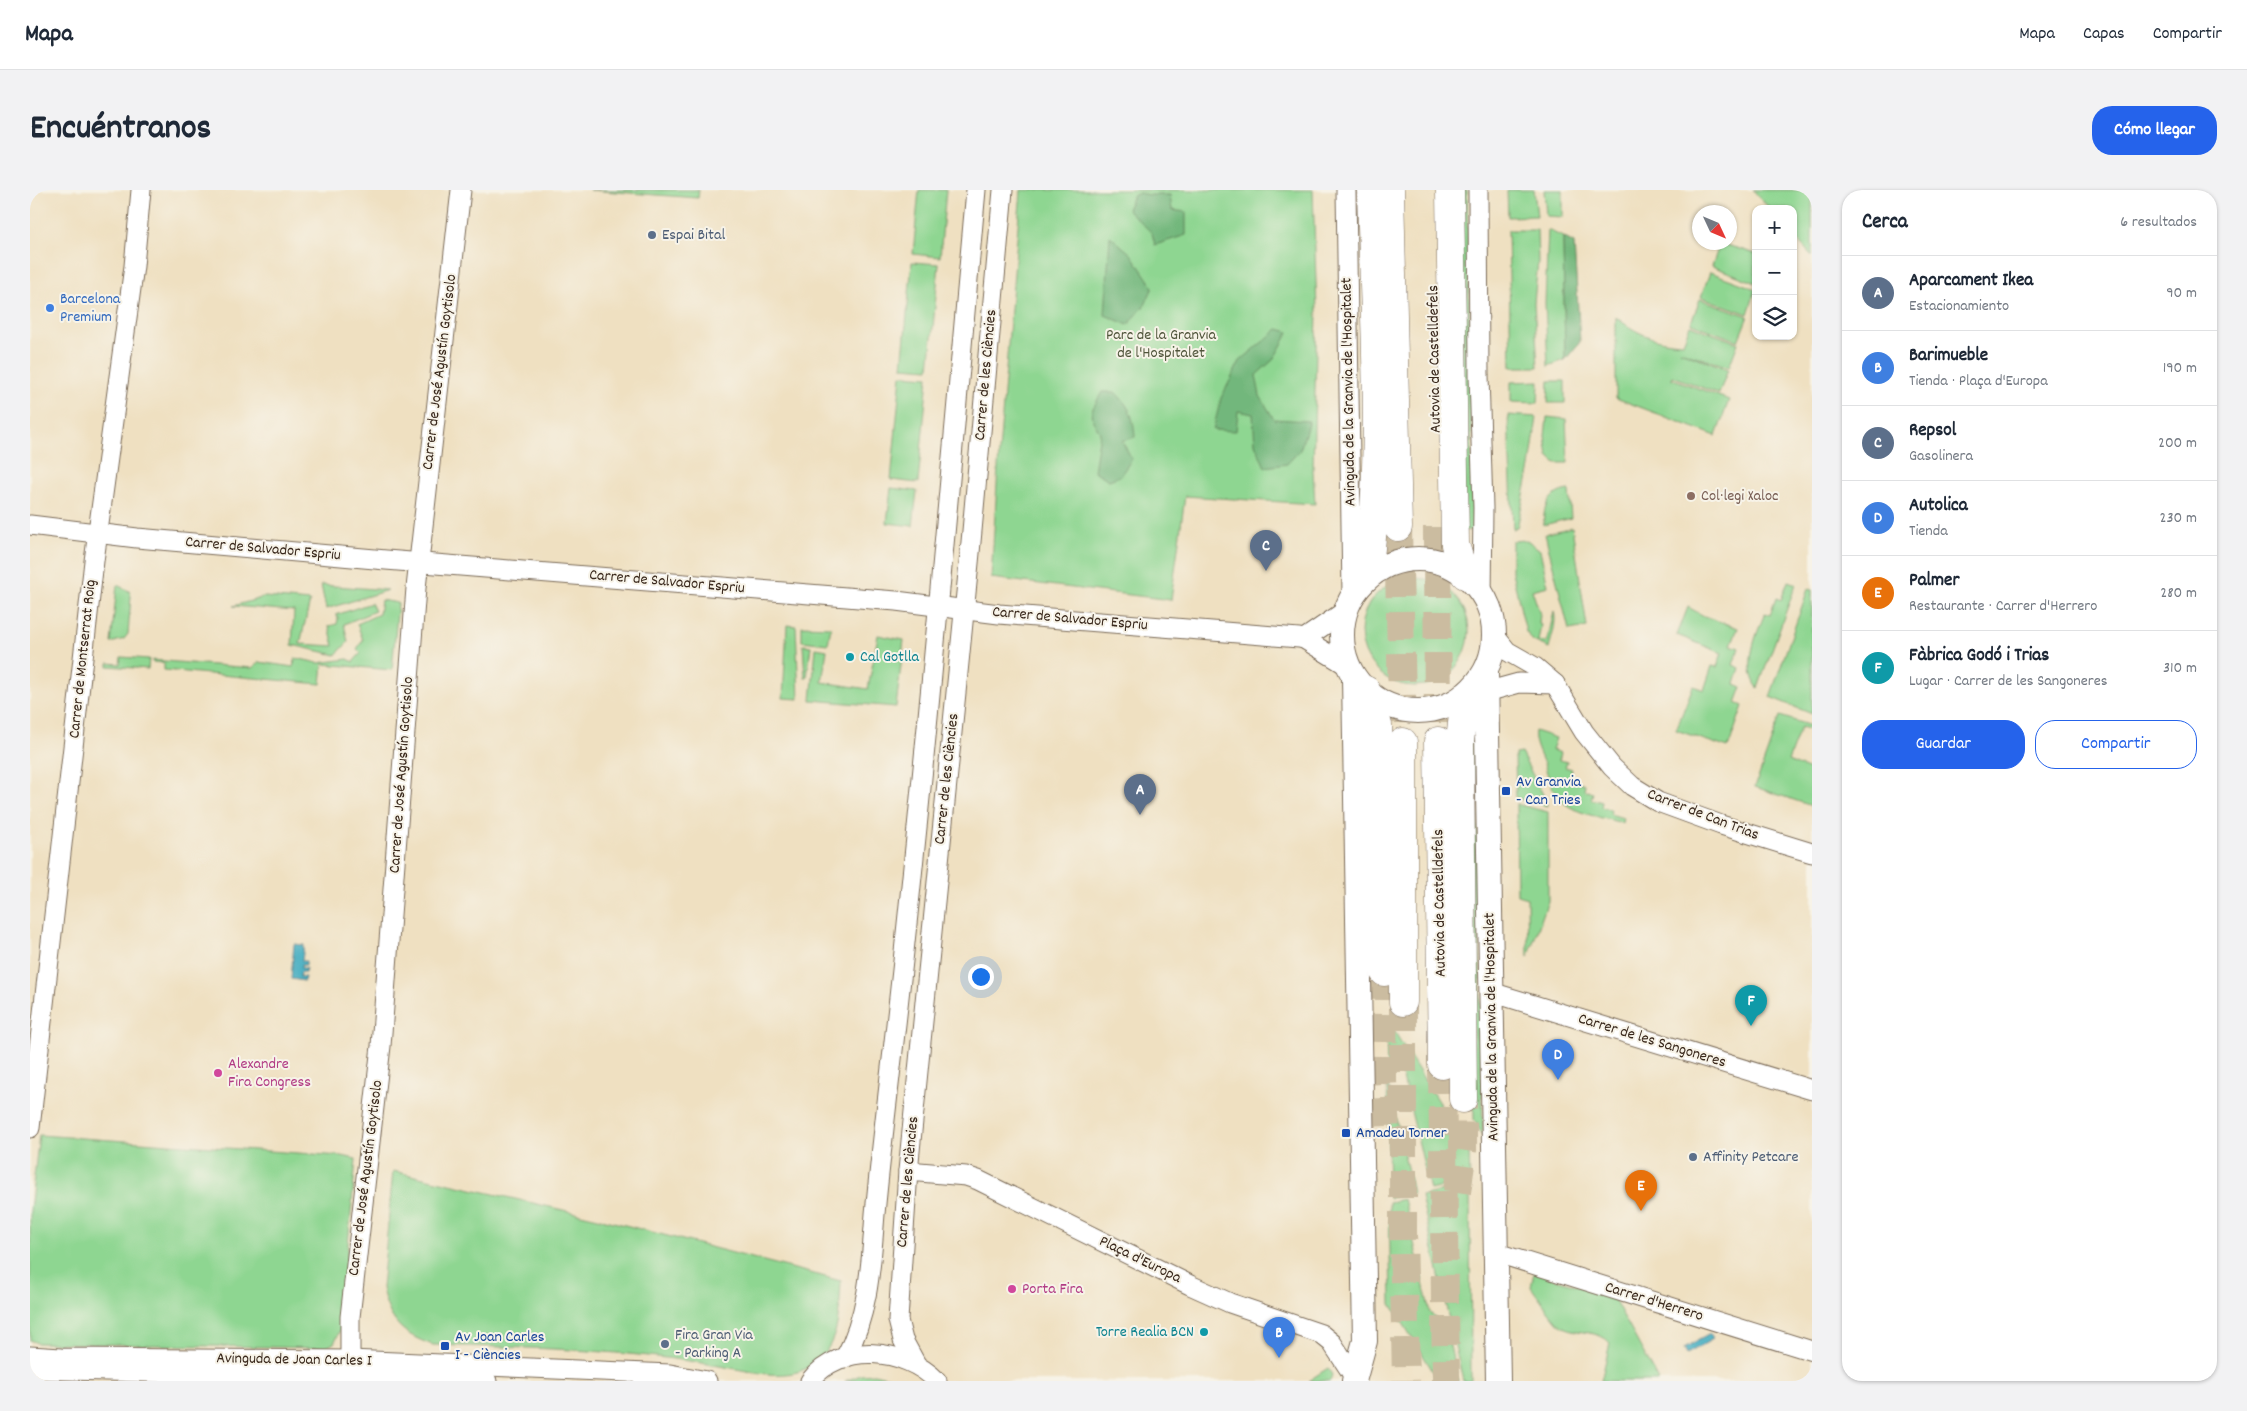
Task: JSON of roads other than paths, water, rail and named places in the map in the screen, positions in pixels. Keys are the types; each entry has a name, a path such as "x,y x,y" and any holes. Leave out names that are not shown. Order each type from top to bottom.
{"highway":[{"path":"1355,593 1374,536 1376,424 1371,190"},
{"path":"1390,190 1398,527"},
{"name":"Autovia de Castelldefels","path":"1433,190 1437,527"},
{"path":"1450,190 1455,545 1465,575"},
{"path":"1356,678 1378,726 1384,972"},
{"path":"1463,1099 1460,732 1479,687"},
{"name":"Autovia de Castelldefels","path":"1438,740 1442,1065"},
{"path":"1403,742 1403,1002"}],"main road":[{"path":"1354,1380 1365,1341 1356,678 1341,643 1355,593 1396,561 1416,558 1450,564 1465,575 1482,596 1492,615 1494,636 1479,687 1442,708 1416,712 1399,708 1356,678"},
{"name":"Avinguda de la Granvia de l'Hospitalet","path":"1479,687 1491,992 1498,1381"}],"street":[{"name":"Carrer de Montserrat Roig","path":"30,1128 99,534 134,266 141,190"},
{"name":"Carrer de José Agustín Goytisolo","path":"350,1360 350,1317 381,1046 419,562 461,190"},
{"name":"Carrer de les Ciències","path":"845,1358 856,1339 865,1307 870,1274 938,606 976,190"},
{"name":"Carrer de les Ciències","path":"916,1364 903,1340 898,1320 908,1171 965,610 1003,190"},
{"name":"Avinguda de la Granvia de l'Hospitalet","path":"1346,190 1355,593"},
{"path":"1479,194 1480,375 1484,508 1482,596"},
{"name":"Carrer de Salvador Espriu","path":"30,525 99,534 896,601 965,610 1304,639 1356,678"},
{"path":"1304,639 1355,593"},
{"name":"Carrer de Can Trias","path":"1494,636 1507,651 1535,667 1555,684 1584,732 1612,767 1632,786 1658,802 1721,825 1812,853"},
{"path":"1479,687 1520,683 1555,684"},
{"name":"Carrer de les Sangoneres","path":"1491,992 1812,1090"},
{"name":"Plaça d'Europa","path":"908,1171 966,1176 978,1180 1230,1303 1321,1334 1332,1343 1354,1380"},
{"name":"Carrer d'Herrero","path":"1497,1253 1812,1351"},
{"path":"809,1380 828,1366 845,1358 869,1353 893,1355 916,1364 937,1381"},
{"name":"Avinguda de Joan Carles I","path":"30,1356 61,1358 350,1360 670,1374 707,1381"},
{"name":"Avinguda de Joan Carles I","path":"30,1369 487,1381"}],"water":[{"path":"294,944 304,945 302,961 306,961 306,965 302,965 301,968 306,968 305,972 301,972 300,977 305,977 304,981 291,979"},
{"path":"1710,1334 1713,1339 1687,1354 1684,1348"}],"tunnel":[{"path":"1398,527 1403,742"},
{"path":"1437,527 1438,741"},
{"path":"1384,972 1383,1080 1386,1133"},
{"path":"1403,1002 1403,1230 1406,1381"},
{"path":"1442,1065 1446,1381"},
{"path":"1457,1192 1463,1150 1463,1099"}],"place":[{"name":"Espai Bital","path":"652,235"},
{"name":"Barcelona Premium","path":"50,308"},
{"name":"Col·legi Xaloc","path":"1691,496"},
{"name":"Repsol","path":"1266,571"},
{"name":"Cal Gotlla","path":"850,657"},
{"name":"Av Granvia - Can Tries","path":"1506,791"},
{"name":"Aparcament Ikea","path":"1140,815"},
{"name":"Fàbrica Godó i Trias","path":"1751,1026"},
{"name":"Alexandre Fira Congress","path":"218,1073"},
{"name":"Autolica","path":"1558,1080"},
{"name":"Amadeu Torner","path":"1346,1133"},
{"name":"Affinity Petcare","path":"1693,1157"},
{"name":"Palmer","path":"1641,1211"},
{"name":"Porta Fira","path":"1012,1289"},
{"name":"Torre Realia BCN","path":"1204,1332"},
{"name":"Fira Gran Via - Parking A","path":"665,1344"},
{"name":"Av Joan Carles I - Ciències","path":"445,1346"},
{"name":"Barimueble","path":"1279,1358"}],"park label":[{"name":"Parc de la Granvia de l'Hospitalet","path":"1161,344"}]}
